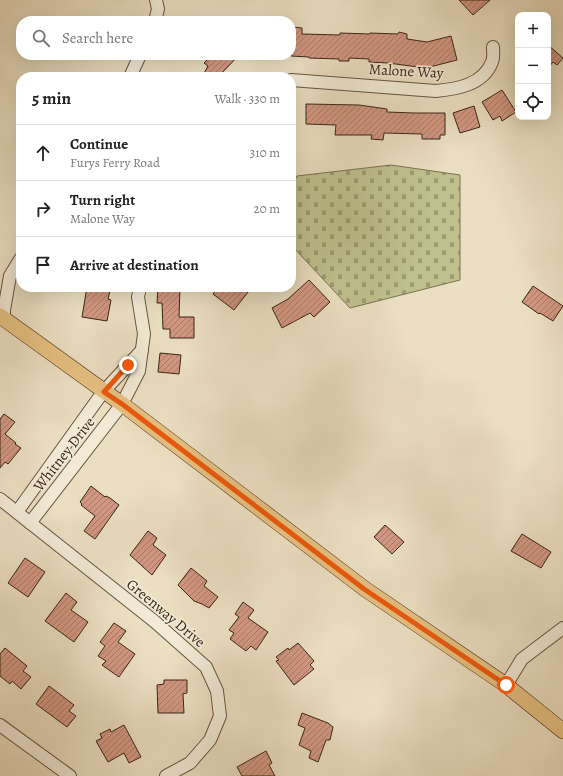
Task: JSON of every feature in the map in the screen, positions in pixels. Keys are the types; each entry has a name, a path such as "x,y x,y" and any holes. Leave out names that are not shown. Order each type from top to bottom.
{"main road":[{"path":"2,318 122,404 364,589 506,685 563,731"}],"street":[{"path":"156,0 158,9 156,16"},
{"name":"Malone Way","path":"296,80 436,91 449,90 463,87 483,76 493,61 493,47"},
{"path":"132,72 138,60"},
{"path":"2,318 10,276 16,266"},
{"path":"122,404 139,371 144,334 138,297 139,292"},
{"path":"104,392 142,350"},
{"name":"Whitney Drive","path":"17,512 104,392"},
{"name":"Whitney Drive","path":"30,523 122,404"},
{"name":"Greenway Drive","path":"0,499 154,621 206,668 217,691 220,716 210,740 190,763 166,776"},
{"path":"506,685 522,659 563,628"},
{"path":"0,725 70,776"}],"green space":[{"path":"391,165 460,175 460,280 350,308 296,250 297,176"}],"building":[{"path":"459,0 490,0 473,15"},
{"path":"296,27 302,28 302,34 398,34 399,32 407,34 407,39 427,42 451,36 457,60 426,68 369,62 369,59 349,58 349,61 339,61 339,59 296,56"},
{"path":"551,48 563,58 557,65 553,62 551,64"},
{"path":"207,60 234,60 223,72 205,72 208,66 204,63"},
{"path":"502,90 515,113 502,121 500,116 493,120 482,102"},
{"path":"306,104 359,105 387,109 387,112 445,113 445,135 440,135 440,139 422,139 422,134 384,133 383,140 371,139 372,135 335,135 336,125 306,124"},
{"path":"474,106 480,127 460,133 453,113"},
{"path":"309,280 330,302 314,317 310,313 282,328 272,308 288,299"},
{"path":"533,286 563,306 553,321 540,313 539,314 522,302"},
{"path":"86,292 110,292 108,299 111,300 107,321 82,317"},
{"path":"158,292 180,292 179,317 194,317 194,338 170,338 170,329 163,329 162,303 157,303"},
{"path":"214,292 248,292 234,310 213,294"},
{"path":"160,353 181,355 179,374 158,372"},
{"path":"4,414 15,422 5,434 21,448 8,464 5,462 0,468 0,419"},
{"path":"91,486 105,497 110,498 119,505 95,539 84,531 95,516 81,505 82,504 80,502"},
{"path":"385,525 404,542 392,554 374,537"},
{"path":"148,531 157,538 153,545 166,555 152,575 130,555"},
{"path":"522,534 551,552 541,568 511,551"},
{"path":"25,558 45,572 28,597 8,583"},
{"path":"191,568 207,581 204,586 218,597 209,608 194,601 178,585"},
{"path":"66,593 77,602 71,610 88,622 74,642 45,621"},
{"path":"243,602 254,610 248,618 268,632 256,650 251,646 246,651 230,639 234,633 229,630 239,617 235,614"},
{"path":"114,623 126,631 118,642 135,654 119,677 102,665 106,661 98,656 105,646 100,642"},
{"path":"298,643 314,661 310,665 314,669 294,685 276,661 279,660 276,657"},
{"path":"5,648 27,666 23,671 31,677 21,689 12,681 10,684 0,676 0,654"},
{"path":"164,680 187,680 187,693 183,694 184,713 158,713 157,685 164,684"},
{"path":"49,686 74,705 69,711 76,716 67,727 36,704"},
{"path":"302,713 328,723 333,727 330,740 326,740 318,762 309,758 311,751 299,745 305,728 298,725"},
{"path":"124,725 141,757 129,763 124,753 108,762 96,741 102,738 100,734 110,729 111,732"},
{"path":"266,751 272,763 269,765 275,776 242,776 237,767"}],"route":[{"path":"128,365 104,392 122,404 364,589 506,685"}]}
